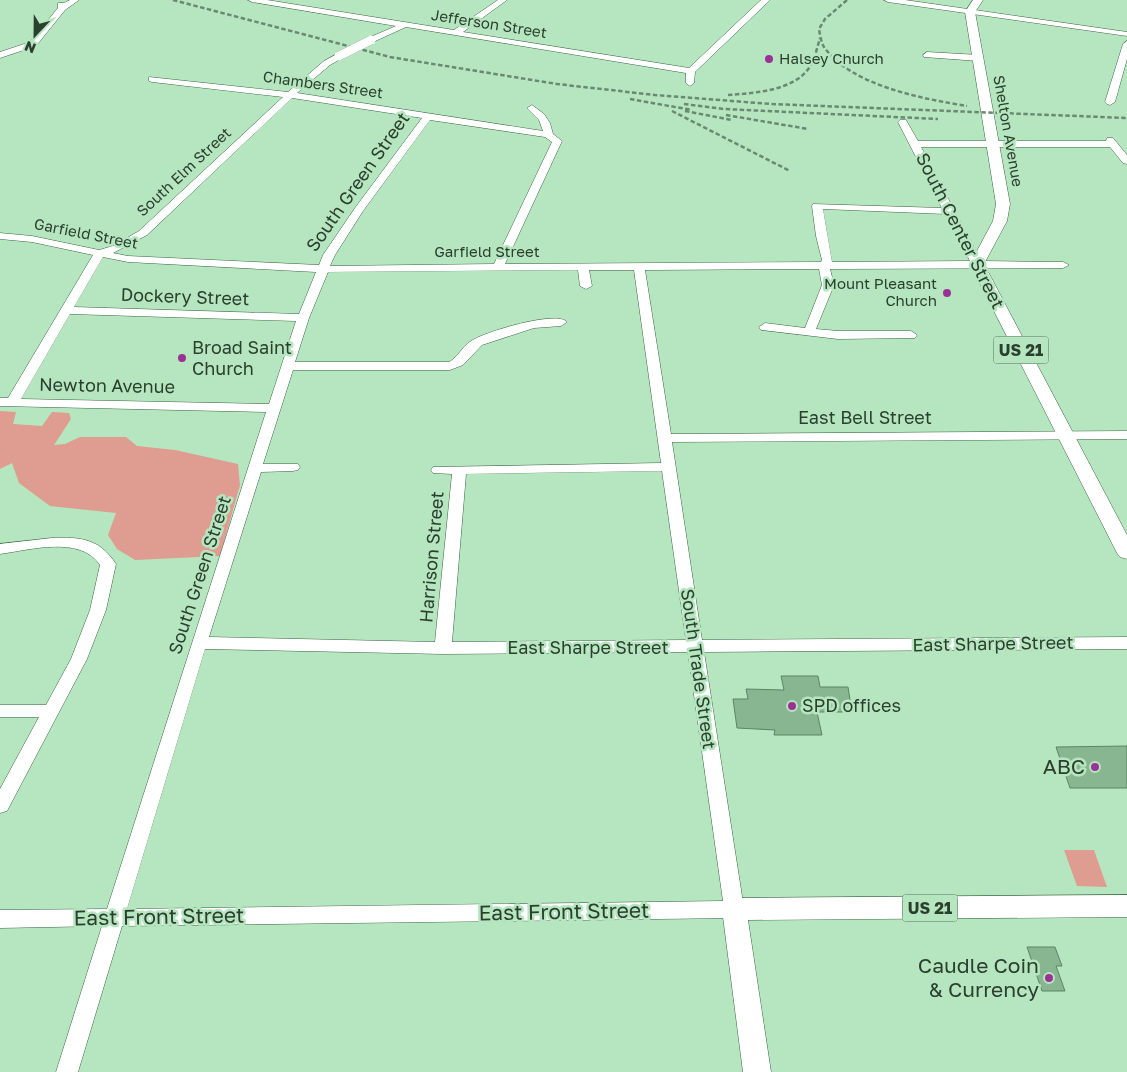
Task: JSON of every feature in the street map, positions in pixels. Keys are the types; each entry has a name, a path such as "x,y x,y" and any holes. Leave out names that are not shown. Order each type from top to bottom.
{"main road":[{"path":"970,12 978,0"},
{"name":"Shelton Avenue","path":"970,12 1003,204 1000,221 977,264"},
{"name":"South Center Street","path":"977,264 1127,554"},
{"name":"East Front Street","path":"734,909 1127,906"},
{"name":"South Trade Street","path":"734,909 757,1072"}],"street":[{"path":"0,55 33,44 63,4 75,0"},
{"name":"Jefferson Street","path":"252,0 691,71"},
{"path":"456,33 503,0"},
{"path":"690,83 691,71 766,0"},
{"path":"888,0 1127,34"},
{"name":"South Elm Street","path":"100,253 117,248 143,233 290,95 327,63 404,25"},
{"path":"1110,102 1122,74 1127,44"},
{"path":"927,55 979,58"},
{"name":"Chambers Street","path":"152,79 290,95 548,135"},
{"path":"498,268 557,141 548,135 548,128 545,122 540,114 532,108"},
{"name":"South Green Street","path":"67,1072 198,643 303,318 322,268 359,210 428,116"},
{"name":"South Center Street","path":"904,122 977,264"},
{"path":"915,144 1112,142 1127,161"},
{"path":"809,332 828,285 824,265 828,260 821,236 817,206 949,211"},
{"name":"Garfield Street","path":"0,236 32,239 112,257 138,260 322,268 1063,265"},
{"path":"6,403 100,253"},
{"path":"583,266 586,286"},
{"name":"South Trade Street","path":"639,266 734,909"},
{"name":"Dockery Street","path":"66,310 303,318"},
{"path":"288,366 450,366 460,362 469,347 478,342 533,324 561,322"},
{"path":"765,327 838,335 911,335"},
{"name":"Newton Avenue","path":"6,403 274,408"},
{"name":"East Bell Street","path":"664,438 1127,435"},
{"path":"254,468 293,467"},
{"path":"438,470 668,467"},
{"name":"Harrison Street","path":"443,648 459,470"},
{"path":"0,549 54,542 79,543 98,551 108,564 98,610 82,650 0,806"},
{"name":"East Sharpe Street","path":"198,643 443,648 695,648 1127,643"},
{"path":"0,710 49,711"},
{"name":"East Front Street","path":"0,919 734,909"}],"shaded area":[{"path":"0,411 16,412 13,424 42,426 52,412 69,413 71,419 54,445 65,444 80,437 126,437 137,446 175,450 238,464 240,485 220,556 135,560 117,549 108,535 116,513 50,506 19,483 12,463 0,469"},
{"path":"1064,850 1094,850 1107,887 1077,886"}],"building":[{"name":"SPD offices","path":"781,676 818,676 820,687 848,687 852,712 817,712 822,735 774,735 775,730 737,728 733,699 748,699 746,689 784,690"},
{"name":"ABC","path":"1127,746 1127,788 1070,788 1056,747"},
{"name":"Caudle Coin & Currency","path":"1027,947 1055,947 1062,966 1056,966 1065,991 1042,991"}],"railway":[{"path":"173,0 390,57 557,84 655,95 771,104 1127,118"},
{"path":"847,0 825,19 819,29 824,47 836,60 852,72 870,81 910,95 967,106"},
{"path":"728,95 772,89 793,82 809,68 820,38"},
{"path":"630,99 692,110"},
{"path":"684,104 724,109 938,119"},
{"path":"672,111 790,171"},
{"path":"685,111 732,120"},
{"path":"726,115 808,129"}],"place":[{"name":"Halsey Church","path":"769,59"},
{"name":"Mount Pleasant Church","path":"947,293"},
{"name":"Broad Saint Church","path":"182,358"},
{"name":"SPD offices","path":"792,706"},
{"name":"ABC","path":"1095,767"},
{"name":"Caudle Coin & Currency","path":"1049,978"}]}
